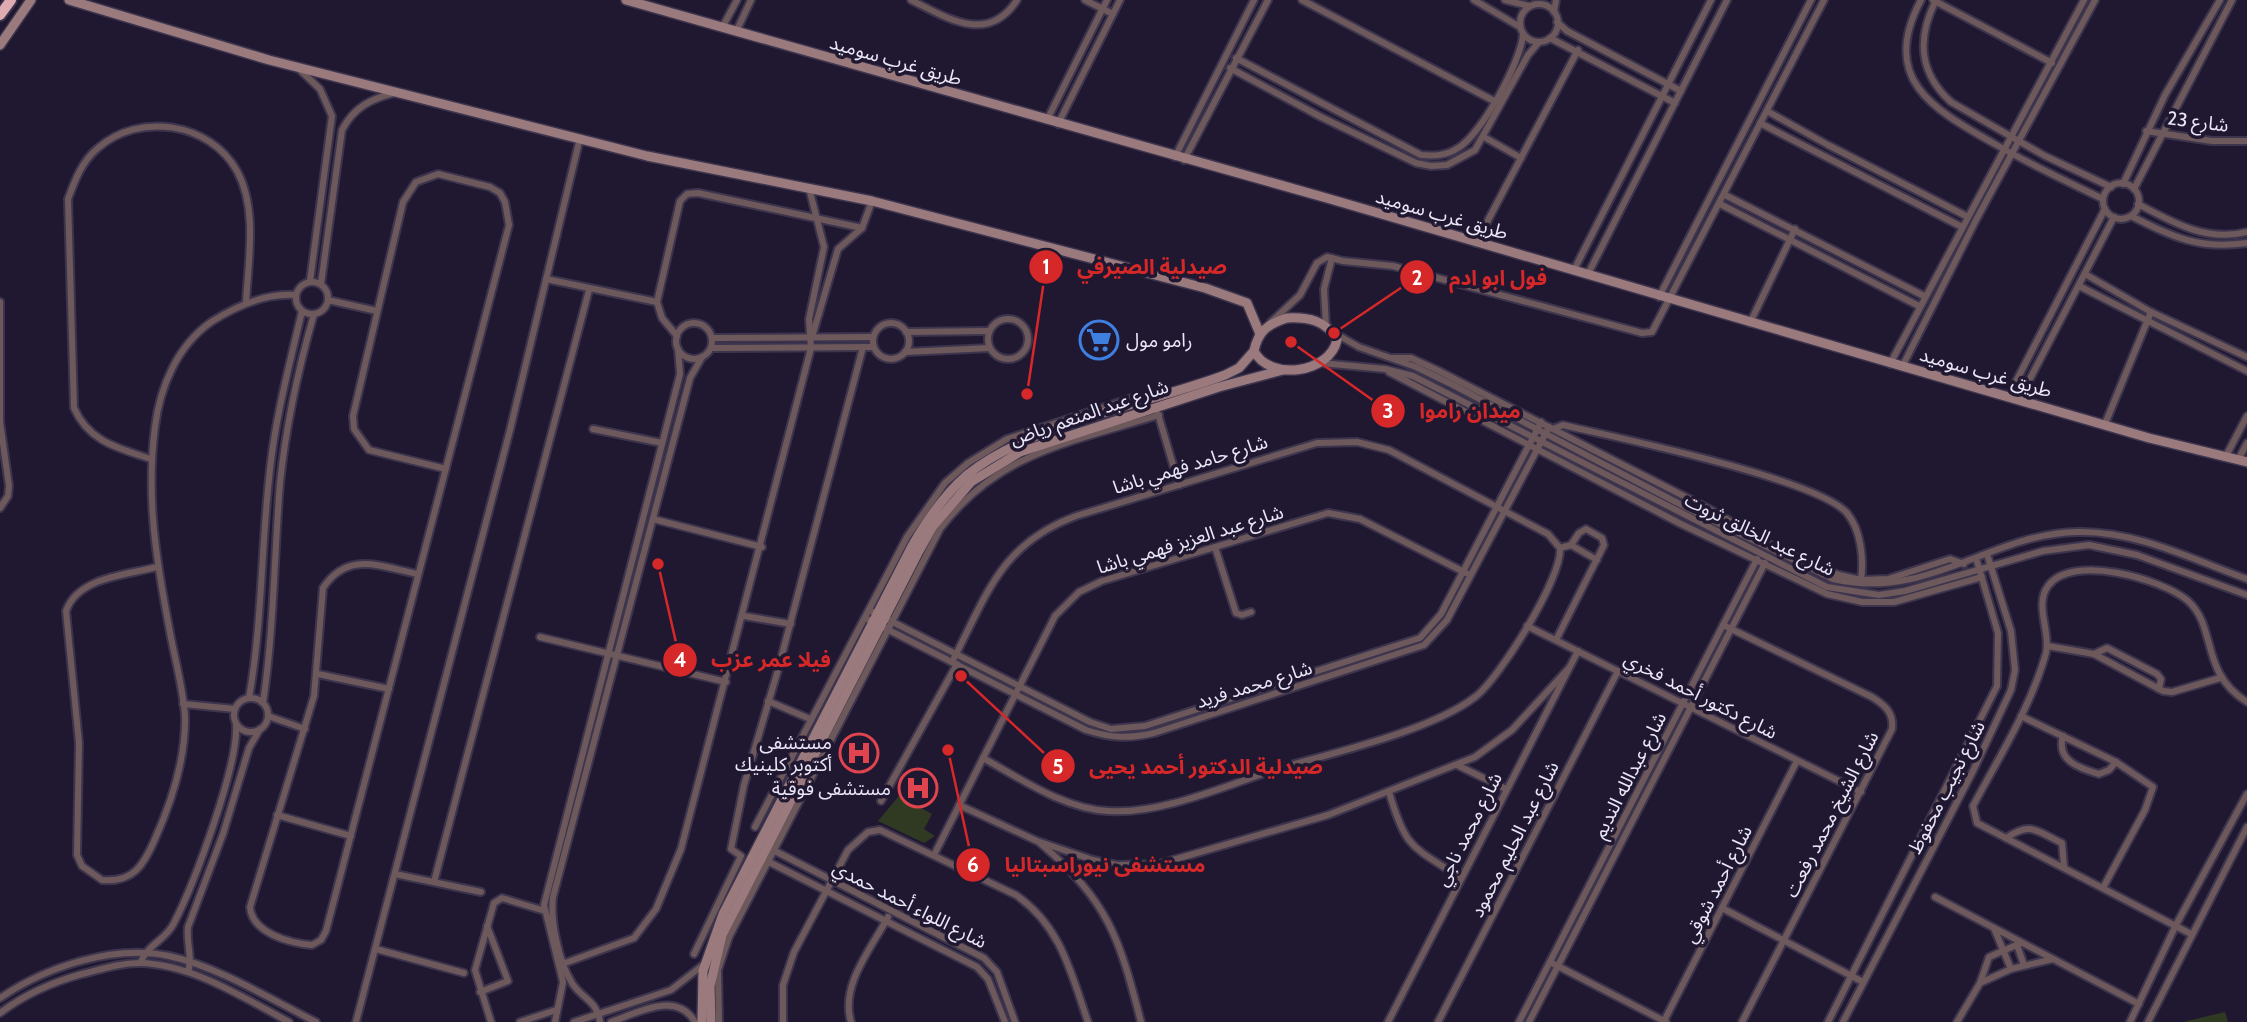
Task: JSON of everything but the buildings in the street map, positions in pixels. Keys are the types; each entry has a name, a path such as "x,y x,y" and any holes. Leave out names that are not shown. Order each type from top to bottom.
{"highway":[{"path":"0,15 11,0"}],"street":[{"path":"0,45 31,0"},
{"path":"69,0 298,68 666,161 872,201 1230,295 1247,303 1260,334"},
{"name":"طريق غرب سوميد","path":"626,0 1588,274 1890,364 2243,461"},
{"path":"722,28 737,0"},
{"path":"736,32 751,0"},
{"path":"911,0 956,23 975,26 994,22 1010,11 1017,0"},
{"path":"1085,0 1113,14"},
{"path":"1047,121 1107,0"},
{"path":"1180,158 1224,59 1254,0"},
{"path":"1180,158 1268,0"},
{"path":"1302,0 1502,105"},
{"path":"1474,0 1520,27"},
{"path":"1505,0 1546,5 1567,31 1681,91"},
{"path":"1554,12 1556,0"},
{"path":"1574,270 1661,95 1712,0"},
{"path":"1588,274 1727,0"},
{"path":"1659,297 1759,107 1811,0"},
{"path":"1267,326 1297,317 1310,318 1329,329 1337,340 1335,349 1319,363 1283,370 1259,360 1254,351 1260,334 1267,326 1300,295 1319,260 1332,258 1393,266 1643,333 1656,328 1824,0"},
{"path":"1921,0 1912,17 1906,47 1912,77 1928,103 2013,155 2104,199"},
{"path":"2060,67 1935,0 1922,42 1926,69 1939,92 1964,110 2020,142 2111,187 2123,184 2134,189"},
{"path":"1890,364 1966,216 2005,150 2084,0"},
{"path":"1902,367 1970,231 2095,0"},
{"path":"2123,184 2146,131 2220,0"},
{"path":"2131,216 2138,204 2134,189 2232,0"},
{"path":"1058,124 1118,1"},
{"path":"1224,59 1421,155 1445,154 1466,142 1494,101 1521,51 1521,15 1534,4"},
{"path":"1233,63 1321,117 1416,163 1431,166 1462,160 1484,137 1528,55 1539,42 1550,38 1558,22"},
{"path":"1523,34 1539,42"},
{"path":"1550,38 1675,103"},
{"path":"1476,243 1578,51"},
{"path":"298,68 320,89 332,116 310,281"},
{"path":"321,284 342,130 348,119 367,102 397,92"},
{"path":"1928,103 1939,92"},
{"path":"1321,117 1326,107"},
{"path":"1759,107 1976,220"},
{"path":"1957,123 1964,110"},
{"path":"1752,120 1970,231"},
{"path":"150,459 92,436 80,423 74,408 68,199 79,171 97,149 121,133 149,126 177,128 204,137 223,152 237,171 246,193 249,216 246,303"},
{"name":"شارع 23","path":"2146,131 2222,142 2247,141"},
{"path":"1484,137 1521,158"},
{"path":"356,1022 580,138"},
{"path":"418,575 364,563 347,565 332,574 323,588 318,674 305,729 277,815 250,914 261,929 312,946 321,940 326,931 351,836 418,575 446,469 509,225 505,202 500,193 490,187 438,174 416,182 403,202 355,403 354,429 369,450 446,469"},
{"path":"2008,397 2105,209 2104,199 2111,187"},
{"path":"809,188 824,247 809,319 812,337"},
{"path":"555,1022 563,990 545,911 680,374 677,336 662,318 657,302 680,201 687,194 698,193 862,228"},
{"path":"1725,195 1924,296"},
{"path":"565,963 634,938 656,909 681,849 762,547 812,337 838,249 862,228 872,201"},
{"path":"1720,204 1919,306"},
{"path":"2138,204 2197,232 2227,235 2247,232"},
{"path":"2105,209 2114,218"},
{"path":"1762,225 1767,216"},
{"path":"2114,218 2131,216 2178,240 2212,246 2247,243"},
{"path":"2019,400 2114,218"},
{"path":"1750,323 1795,229"},
{"path":"824,247 838,249"},
{"path":"1329,329 1324,289 1332,258"},
{"path":"1844,268 1849,258"},
{"path":"1871,282 1876,273"},
{"path":"2085,274 2151,312 2247,357"},
{"path":"546,279 657,302"},
{"path":"249,698 261,614 265,518 273,440 302,311 296,295 299,287 310,281 321,284 326,289 328,300 324,309 314,314 302,311"},
{"path":"2079,286 2147,323 2247,371"},
{"path":"434,882 589,289"},
{"path":"157,567 82,587 70,599 66,611 79,743 77,855 91,875 115,882 127,878 141,867 174,790 184,734 183,704 151,530 150,459 162,392 172,368 187,345 205,327 246,303 269,297 296,295"},
{"path":"328,300 377,311"},
{"path":"0,302 0,422 9,486 8,496 0,508"},
{"path":"2105,424 2151,312"},
{"path":"305,729 268,716 262,703 274,615 277,526 286,440 314,314"},
{"path":"989,331 990,348 999,357 1011,359 1022,353 1027,342 1025,330 1016,321 998,322 989,331 906,332 891,323 880,327 873,337 874,347 885,359 896,358 905,352 990,348"},
{"path":"599,1018 592,1000 574,986 553,925 552,906 690,378 702,357 711,348 712,338 705,326 696,323 682,328 677,336"},
{"name":"شارع عبد الخالق ثروت","path":"1329,329 1359,347 1416,367 1549,430 1833,579 1858,584 1904,582 1964,564 1987,554 2076,532 2101,533 2136,540 2247,579"},
{"path":"905,352 909,342 906,332"},
{"path":"2195,346 2200,335"},
{"path":"712,338 873,337"},
{"path":"694,954 718,912 741,856 731,849 744,785 791,624 863,347"},
{"path":"711,348 874,347"},
{"path":"678,349 688,358 702,357"},
{"name":"شارع عبد المنعم رياض","path":"879,620 933,526 971,482 995,466 1154,406 1225,375 1239,368 1254,351"},
{"name":"شارع عبد الخالق ثروت","path":"1319,363 1385,369 1413,376 1766,562 1827,587 1880,595 1905,591 2043,551 2089,545 2137,555 2247,595"},
{"name":"شارع عبد المنعم رياض","path":"711,1022 710,986 716,952 926,523 966,476 993,456 1027,440 1109,409 1154,406 1283,370"},
{"path":"1154,406 1179,485"},
{"path":"2226,456 2247,416"},
{"path":"1549,430 1563,425 1576,428 1670,451 1818,494 1847,514 1856,529 1863,562 1861,580"},
{"name":"شارع محمد فريد","path":"879,620 957,653 1090,722 1111,729 1130,729 1410,642 1434,624 1464,572 1539,426"},
{"path":"593,429 662,443"},
{"name":"شارع محمد فريد","path":"879,620 1014,695 1086,730 1110,738 1131,738 1413,650 1440,630 1472,576 1549,430"},
{"name":"شارع حامد فهمي باشا","path":"881,801 955,663 957,653 995,578 1022,544 1063,520 1303,446 1346,441 1389,450 1548,534 1560,548"},
{"path":"2243,461 2247,443"},
{"name":"شارع عبد العزيز فهمي باشا","path":"934,855 1055,616 1079,592 1102,581 1318,516 1339,513 1360,519 1472,576"},
{"path":"653,519 762,547"},
{"path":"982,758 1072,803 1106,811 1141,810 1381,737 1461,707 1494,680 1527,626 1558,567 1560,548 1571,545 1579,533 1586,529 1602,538 1604,545 1556,640"},
{"name":"شارع عبدالله النديم","path":"1519,1022 1765,544"},
{"path":"1571,545 1597,560"},
{"path":"1215,547 1236,613 1242,615 1251,612"},
{"path":"1773,549 1839,575 1861,580 1888,579 1950,559 1964,564"},
{"name":"شارع عبدالله النديم","path":"1529,1022 1773,549"},
{"name":"شارع نجيب محفوظ","path":"1843,1022 2011,690 2014,650 2006,612 1987,554"},
{"name":"شارع نجيب محفوظ","path":"1828,1022 1997,686 1998,633 1976,558"},
{"path":"1766,562 1827,594 1878,603 1905,599 1982,578"},
{"path":"2191,934 2104,886 1977,823 1973,806 2021,716 2048,646 2043,600 2051,582 2072,573 2093,570 2121,573 2168,589 2188,601 2201,622 2220,678 2247,702"},
{"path":"744,616 791,624"},
{"path":"755,827 810,719 879,620"},
{"name":"شارع الشيخ محمد رفعت","path":"1723,625 1872,697 1892,715 1892,729 1742,1022"},
{"name":"شارع دكتور أحمد فخري","path":"1527,626 1861,792"},
{"path":"540,637 726,682"},
{"path":"2048,646 2094,654 2159,689 2172,692 2220,678"},
{"path":"2094,654 2107,648 2122,655 2160,677 2159,689"},
{"name":"شارع محمد ناجي","path":"1388,1022 1578,650"},
{"path":"959,805 1037,841 1117,865 1159,864 1328,815 1457,765 1494,745 1512,730 1569,668"},
{"name":"شارع عبد الحليم محمود","path":"1438,1022 1619,671"},
{"path":"318,674 389,689"},
{"path":"140,963 145,953 168,933 182,906 234,757 235,709 241,701 249,698 262,703"},
{"path":"768,701 810,719"},
{"path":"183,704 235,709"},
{"path":"188,972 192,962 187,940 188,927 223,834 249,748 268,716"},
{"path":"2021,716 2116,762 2146,779 2153,790 2104,886"},
{"path":"236,724 244,730 260,729"},
{"path":"1130,729 1131,738"},
{"path":"2063,736 2060,751 2065,759 2099,774 2109,770 2116,762"},
{"path":"586,743 593,745"},
{"name":"شارع أحمد شوقي","path":"1665,1022 1797,761"},
{"path":"1457,765 1506,789"},
{"path":"1389,792 1404,837 1411,845 1461,878"},
{"path":"2130,1022 2176,926 2218,852 2247,793"},
{"path":"277,815 351,836"},
{"path":"2006,838 2023,826 2029,827 2062,843 2064,866"},
{"path":"2148,1022 2247,827"},
{"path":"783,1022 782,1003 787,968 848,850 868,832 880,831 892,834 1016,895 1047,921 1065,955 1088,1022"},
{"path":"1037,841 1080,881 1108,919 1141,1022"},
{"name":"شارع اللواء أحمد حمدي","path":"767,847 984,958 997,972 1015,1022"},
{"path":"2218,852 2230,860"},
{"path":"719,1022 717,986 723,953 761,858"},
{"name":"شارع عبد المنعم رياض","path":"702,1022 701,988 718,912 761,858"},
{"name":"شارع اللواء أحمد حمدي","path":"761,858 977,967 988,979 1005,1022"},
{"path":"395,874 481,892"},
{"path":"1935,897 2019,944 2139,1004"},
{"path":"491,1022 475,970 494,904 502,898 545,911"},
{"path":"1722,908 1863,982"},
{"path":"851,1022 847,1009 850,986 891,912"},
{"path":"480,992 508,981 487,926"},
{"path":"1994,928 2011,969"},
{"path":"1957,1022 1979,983 1986,961 2001,949 2019,944"},
{"path":"2019,944 2024,965"},
{"path":"376,949 464,973"},
{"path":"0,998 34,979 77,963 145,953 192,962 316,1022"},
{"path":"1979,983 2011,969 2053,960"},
{"path":"1550,962 1665,1022"},
{"path":"0,1013 55,983 113,966 140,963 188,972 289,1022"},
{"path":"575,1022 599,1018 671,990 705,963"},
{"path":"563,990 574,986"},
{"path":"671,990 676,997 674,1005"},
{"path":"611,1022 660,1006 674,1005 688,1013 695,1022"},
{"path":"520,1022 556,1010"}],"green space":[{"path":"899,796 932,814 924,829 935,836 924,843 878,821"},
{"path":"2225,1012 2228,1022 2183,1022"}],"place":[{"name":"فول ابو ادم","path":"1334,333"},
{"name":"رامو مول","path":"1099,340"},
{"name":"ميدان راموا","path":"1291,342"},
{"name":"صيدلية الصيرفي","path":"1027,394"},
{"name":"فيلا عمر عزب","path":"658,564"},
{"name":"صيدلية الدكتور أحمد يحيى","path":"961,676"},
{"name":"مستشفى نيوراسبتاليا","path":"948,750"},
{"name":"مستشفى أكتوبر كلينيك","path":"859,753"},
{"name":"مستشفى فوقية","path":"918,788"}]}
